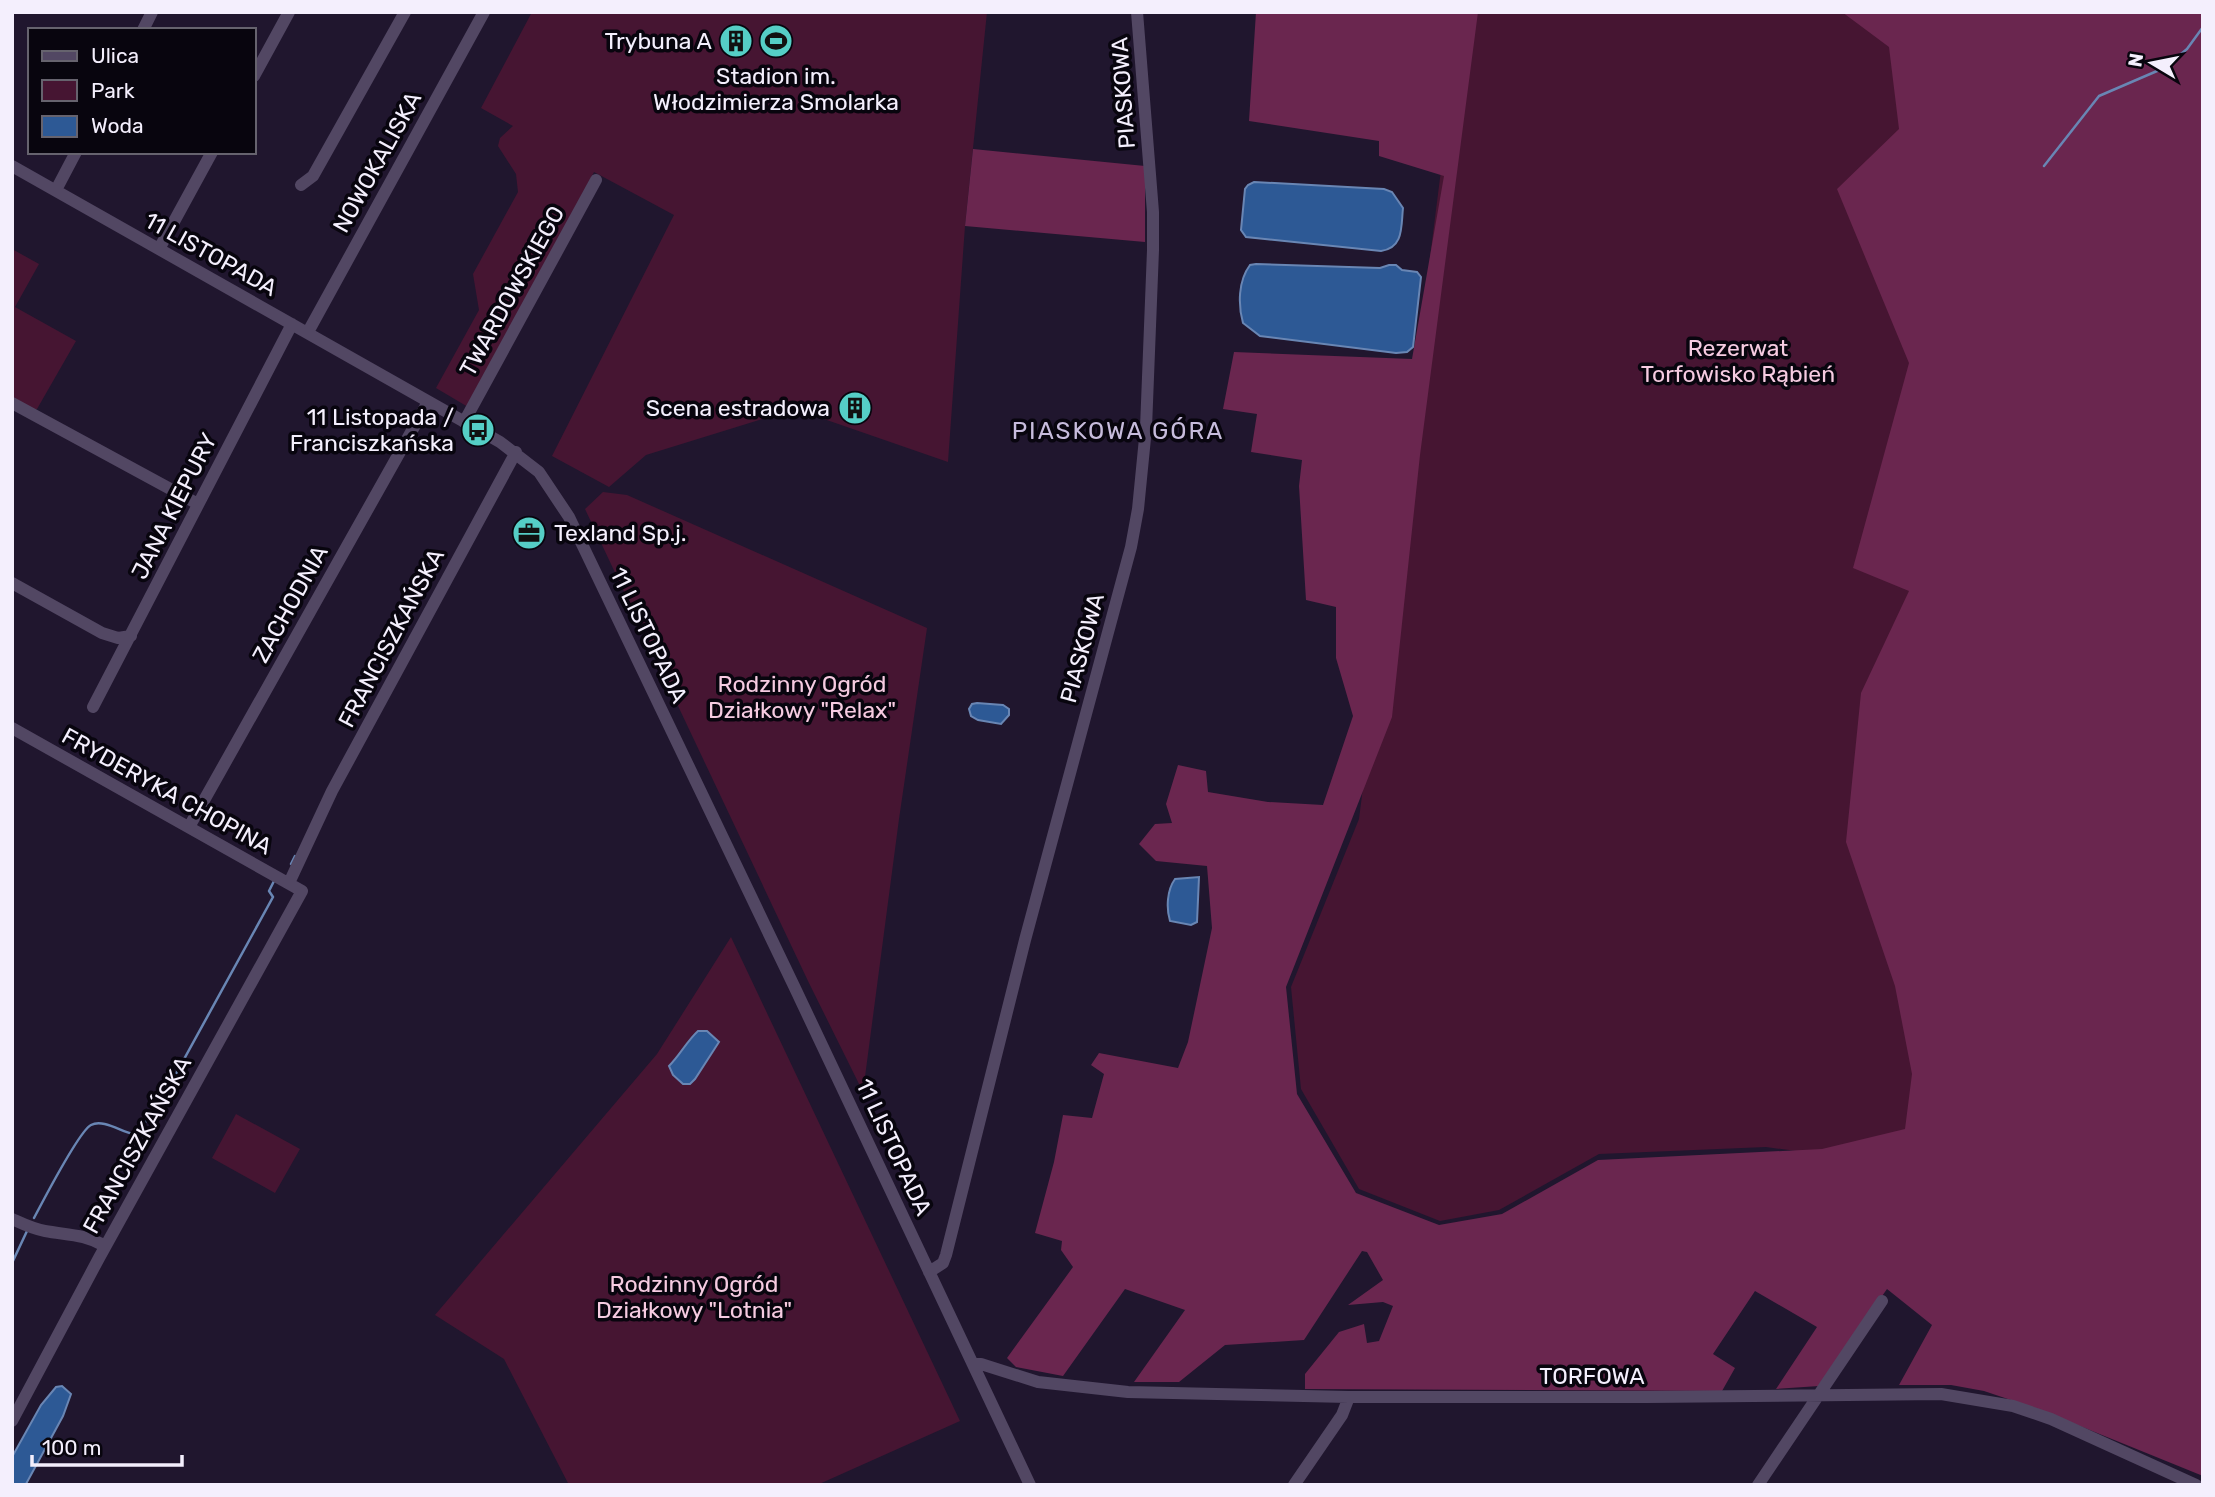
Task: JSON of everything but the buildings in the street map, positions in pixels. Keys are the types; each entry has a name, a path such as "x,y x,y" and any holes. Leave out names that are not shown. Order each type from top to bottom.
{"street":[{"path":"144,28 152,12"},
{"path":"256,72 289,12"},
{"path":"301,185 313,176 405,12"},
{"name":"NOWOKALISKA","path":"307,332 484,12"},
{"name":"PIASKOWA","path":"929,1272 943,1264 946,1255 1025,940 1131,547 1138,509 1146,428 1153,225 1138,12"},
{"path":"55,190 75,154"},
{"path":"159,249 211,154"},
{"name":"11 LISTOPADA","path":"12,166 516,452 539,472 569,517 1030,1485"},
{"name":"TWARDOWSKIEGO","path":"464,422 596,180"},
{"name":"JANA KIEPURY","path":"93,708 292,324"},
{"path":"12,402 198,504"},
{"name":"ZACHODNIA","path":"189,827 428,402"},
{"name":"FRANCISZKAŃSKA","path":"289,883 332,791 516,452"},
{"path":"12,583 102,633 118,638 131,636"},
{"name":"FRYDERYKA CHOPINA","path":"12,729 302,891"},
{"name":"FRANCISZKAŃSKA","path":"12,1421 105,1246 302,891"},
{"path":"12,1219 42,1231 79,1234 105,1246"},
{"path":"1758,1485 1882,1301"},
{"name":"TORFOWA","path":"973,1364 981,1364 1038,1382 1128,1392 1349,1397 1941,1394 2012,1406 2075,1429 2196,1485"},
{"path":"1294,1485 1342,1415 1349,1397"}],"green space":[{"path":"532,12 987,12 965,226 948,462 795,409 646,455 609,487 552,456 674,215 594,172 468,407 436,388 479,310 473,274 518,192 516,174 498,146 500,138 513,126 481,108"},
{"name":"Rezerwat Torfowisko Rąbień","path":"1461,12 2203,12 1956,1085 1878,1162 1766,1147 1599,1154 1499,1210 1440,1221 1359,1189 1301,1089 1291,987 1359,819"},
{"path":"12,249 39,264 15,307 76,341 37,409 12,409"},
{"name":"Rodzinny Ogród Działkowy \"Relax\"","path":"603,492 627,495 927,628 863,1092 585,509"},
{"name":"Rodzinny Ogród Działkowy \"Lotnia\"","path":"731,937 960,1421 817,1485 569,1485 504,1359 435,1315 657,1054"},
{"path":"236,1114 300,1149 275,1193 212,1158"}],"shaded area":[{"path":"1256,12 1478,12 1420,455 1392,717 1286,987 1297,1094 1356,1193 1439,1225 1502,1214 1598,1160 1822,1149 1905,1129 1912,1074 1895,986 1846,842 1861,693 1909,591 1853,568 1909,363 1837,189 1899,129 1889,47 1842,12 2203,12 2203,1476 2038,1409 1984,1391 1951,1385 1899,1385 1932,1325 1887,1289 1819,1386 1776,1389 1817,1327 1755,1291 1713,1354 1735,1368 1722,1391 1305,1389 1305,1374 1339,1332 1364,1324 1367,1343 1379,1341 1393,1306 1383,1302 1348,1305 1383,1280 1367,1252 1362,1251 1304,1340 1225,1345 1179,1382 1134,1382 1185,1310 1125,1289 1063,1376 1016,1367 1007,1358 1073,1267 1061,1250 1062,1241 1035,1233 1063,1115 1092,1118 1104,1074 1091,1065 1099,1053 1178,1068 1188,1042 1212,928 1207,866 1156,861 1139,844 1155,824 1172,823 1166,804 1178,765 1206,771 1208,792 1268,802 1323,805 1353,716 1336,658 1336,607 1306,600 1299,486 1302,460 1251,452 1257,414 1223,409 1234,352 1412,359 1444,176 1379,156 1379,141 1249,121"},
{"path":"973,149 1145,166 1145,242 965,226"}],"water":[{"path":"1254,182 1384,189 1392,192 1403,208 1398,241 1394,246 1381,251 1246,237 1241,230 1245,189"},
{"path":"1250,265 1380,268 1396,265 1402,270 1417,272 1421,277 1413,347 1407,352 1396,353 1260,336 1243,323 1240,309 1241,286 1246,271"},
{"path":"972,704 1003,705 1009,709 1009,715 1001,724 978,720 971,716 969,709"},
{"path":"1199,877 1197,922 1191,925 1170,921 1168,899 1175,879"},
{"path":"698,1031 707,1031 719,1042 695,1079 690,1084 683,1084 673,1075 669,1066"},
{"path":"62,1386 71,1394 63,1416 26,1484 12,1485 12,1457 41,1405 56,1387"}],"waterway":[{"path":"2044,166 2099,96 2164,68 2187,49 2203,27"},
{"path":"291,864 295,856"},
{"path":"166,1092 273,897 269,891 274,881"},
{"path":"34,1218 85,1130 91,1125 106,1124 133,1134 150,1117"},
{"path":"12,1263 27,1231"}],"place":[{"name":"Trybuna A","path":"736,41"},
{"name":"Stadion im. Włodzimierza Smolarka","path":"776,41"},
{"name":"Scena estradowa","path":"855,408"},
{"name":"11 Listopada / Franciszkańska","path":"478,430"},
{"name":"Texland Sp.j.","path":"529,533"}],"district":[{"name":"PIASKOWA GÓRA","path":"1118,431"}]}
